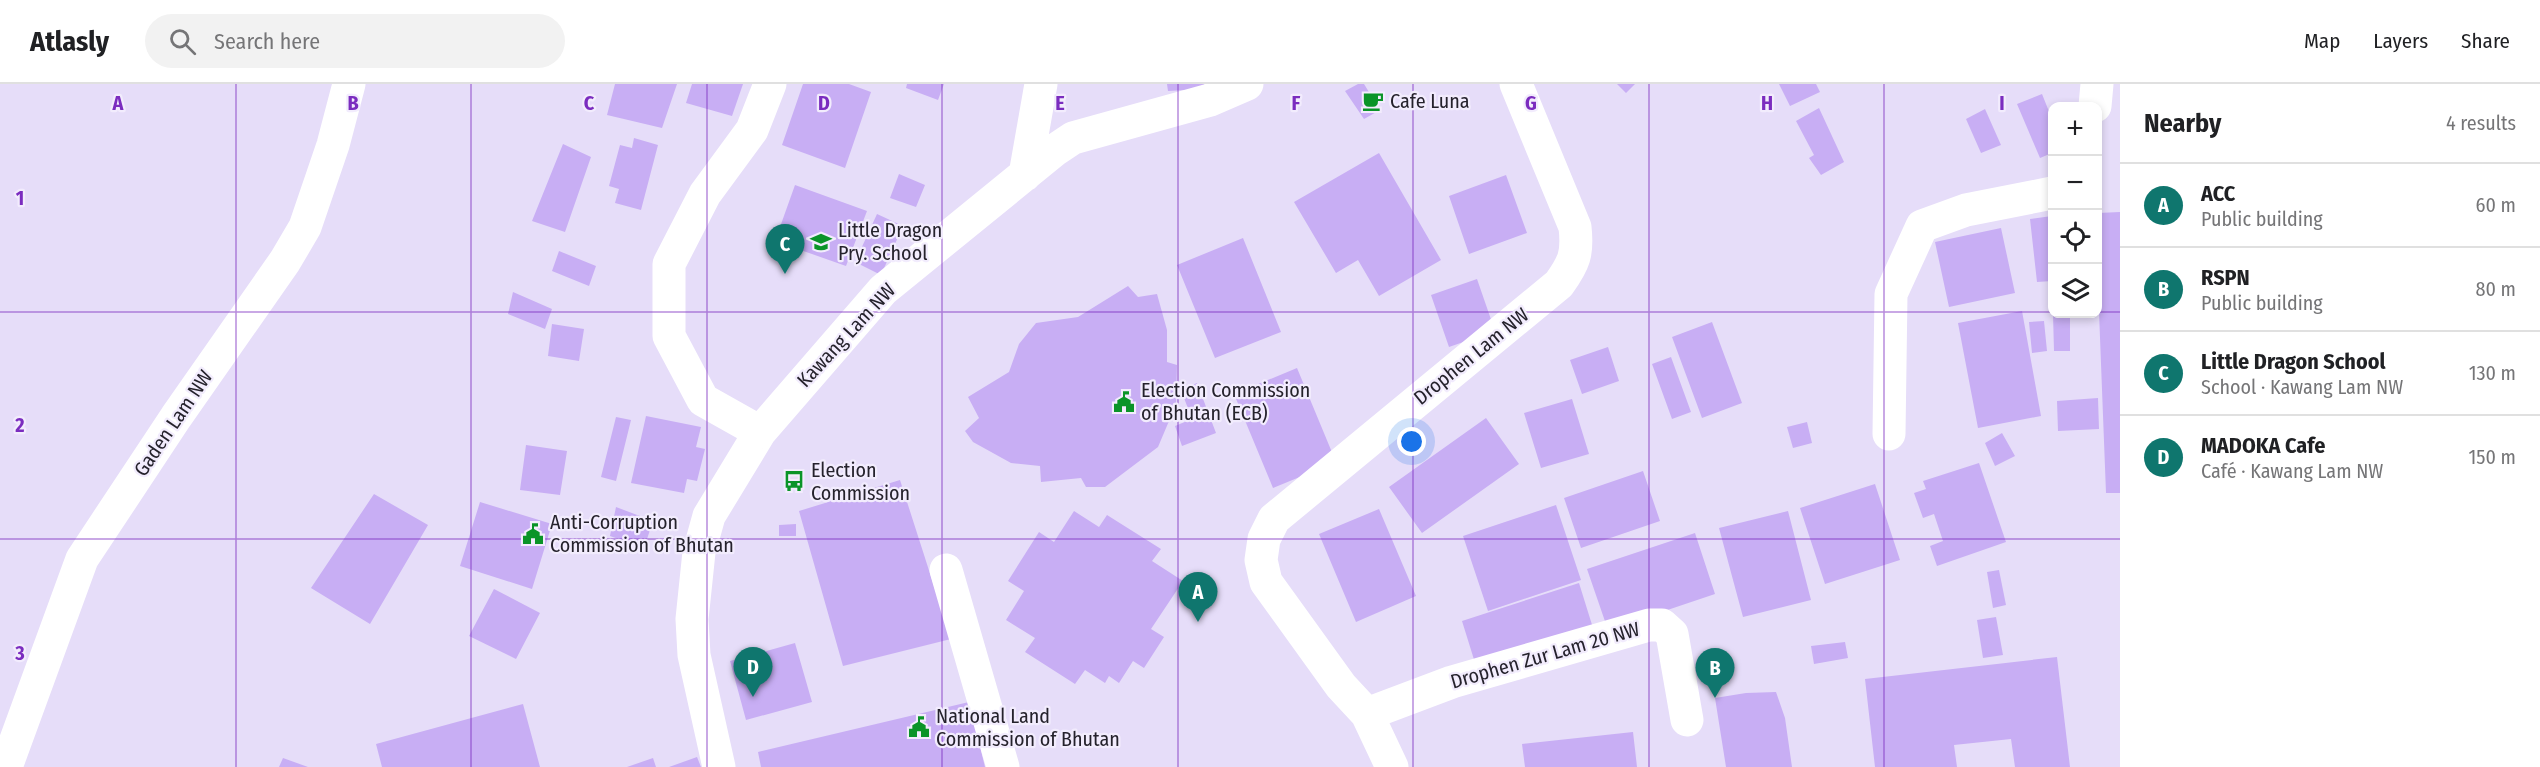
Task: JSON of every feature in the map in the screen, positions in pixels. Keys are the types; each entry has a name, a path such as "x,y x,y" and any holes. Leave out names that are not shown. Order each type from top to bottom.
{"street":[{"name":"Gaden Lam NW","path":"6,767 82,559 300,236 333,145 349,84"},
{"path":"760,432 703,400 669,336 669,264 705,194 752,130 770,84"},
{"path":"1025,175 1041,84"},
{"name":"Kawang Lam NW","path":"718,767 694,655 693,619 699,552 709,516 760,432 883,290 1073,138 1210,99 1246,84"},
{"name":"Drophen Lam NW","path":"1392,767 1367,714 1341,686 1266,582 1261,560 1264,539 1274,519 1559,284 1572,266 1577,247 1575,227 1516,84"},
{"path":"2095,102 2097,84"},
{"path":"1889,434 1891,294 1922,226 1966,210 2048,194"},
{"path":"946,570 1003,767"},
{"name":"Drophen Zur Lam 20 NW","path":"1367,714 1452,682 1649,625 1662,626 1672,634 1687,720"}],"building":[{"path":"615,84 677,84 662,128 607,115"},
{"path":"692,84 743,84 732,116 686,103"},
{"path":"803,84 849,84 871,92 845,168 782,145"},
{"path":"907,84 944,84 938,100 906,88"},
{"path":"1167,84 1204,84 1204,89 1168,91"},
{"path":"1358,84 1364,84 1380,110 1364,119 1345,91"},
{"path":"1617,84 1635,84 1626,93"},
{"path":"1779,84 1816,84 1820,92 1790,106"},
{"path":"2042,94 2048,109 2048,155 2040,158 2017,104"},
{"path":"1819,108 1844,162 1821,175 1809,158 1814,155 1796,121"},
{"path":"1985,109 2001,145 1981,153 1966,119"},
{"path":"634,138 658,145 641,210 615,203 619,189 609,186 620,145 632,148"},
{"path":"563,144 591,157 565,232 532,221"},
{"path":"1379,153 1441,260 1379,296 1358,260 1336,273 1294,202"},
{"path":"899,174 925,185 916,207 890,198"},
{"path":"1506,175 1527,233 1469,254 1449,196"},
{"path":"795,185 867,211 846,266 775,241"},
{"path":"2120,212 2120,493 2106,493 2099,318 2102,318 2102,213"},
{"path":"877,214 903,226 881,275 855,262"},
{"path":"2048,217 2048,281 2037,282 2030,219"},
{"path":"2001,228 2015,293 1949,307 1935,242"},
{"path":"1243,238 1281,332 1215,358 1177,265"},
{"path":"559,251 596,266 589,286 552,271"},
{"path":"1477,279 1495,331 1449,347 1431,295"},
{"path":"1128,286 1138,297 1157,294 1167,330 1167,362 1177,365 1176,409 1166,413 1169,421 1158,447 1105,487 1086,487 1081,478 1041,482 1040,466 1011,463 973,442 965,431 979,418 968,397 1009,372 1019,344 1036,323 1078,317"},
{"path":"513,292 552,309 545,329 508,314"},
{"path":"2022,311 2041,416 1978,428 1958,323"},
{"path":"2053,318 2070,318 2070,351 2054,351"},
{"path":"2044,321 2047,351 2032,353 2029,322"},
{"path":"1712,322 1742,403 1702,418 1672,337"},
{"path":"552,324 584,329 579,361 548,356"},
{"path":"1608,347 1619,381 1582,394 1570,360"},
{"path":"1671,357 1691,412 1672,419 1652,364"},
{"path":"1297,368 1336,462 1273,488 1234,394"},
{"path":"1197,383 1216,433 1182,446 1175,426 1192,419 1181,390"},
{"path":"2098,398 2099,429 2058,431 2057,401"},
{"path":"1572,399 1589,454 1541,468 1524,413"},
{"path":"646,416 701,427 696,447 705,449 697,481 687,479 684,493 631,483"},
{"path":"616,417 631,420 616,481 601,477"},
{"path":"1486,418 1519,464 1422,533 1389,487"},
{"path":"1807,422 1812,443 1793,448 1787,427"},
{"path":"2002,433 2015,456 1995,466 1985,443"},
{"path":"526,445 567,451 560,495 520,490"},
{"path":"1979,463 2006,542 1937,566 1930,546 1943,541 1934,514 1923,518 1914,493 1926,489 1923,481"},
{"path":"1643,471 1660,521 1581,548 1564,498"},
{"path":"900,480 951,639 843,666 799,511"},
{"path":"1875,484 1900,560 1825,584 1800,508"},
{"path":"374,494 428,525 370,624 311,588"},
{"path":"480,502 552,524 532,589 460,566"},
{"path":"1556,505 1581,580 1488,611 1463,536"},
{"path":"616,507 653,521 644,548 610,536"},
{"path":"1379,509 1416,596 1356,622 1319,534"},
{"path":"1074,511 1099,527 1107,515 1161,549 1152,561 1183,581 1151,629 1164,637 1144,668 1133,661 1119,683 1109,676 1105,683 1085,670 1075,684 1025,652 1035,638 1006,620 1024,591 1008,581 1039,532 1054,542"},
{"path":"1788,511 1811,600 1743,617 1719,528"},
{"path":"796,524 796,536 779,536 779,525"},
{"path":"1695,533 1715,594 1608,630 1587,569"},
{"path":"1999,570 2006,605 1993,608 1987,572"},
{"path":"1579,583 1593,628 1476,666 1462,621"},
{"path":"494,589 540,613 516,659 469,636"},
{"path":"1996,617 2003,655 1983,658 1977,620"},
{"path":"1845,642 1848,658 1814,664 1811,646"},
{"path":"795,643 812,702 746,720 730,661"},
{"path":"2057,657 2070,767 2015,767 2011,739 1954,745 1957,767 1875,767 1865,679"},
{"path":"1776,692 1785,718 1792,767 1726,767 1715,698 1746,693"},
{"name":"National Land Commission of Bhutan","path":"969,702 985,767 761,767 758,752"},
{"path":"523,704 540,767 382,767 376,744"},
{"path":"1633,732 1637,767 1525,767 1522,744"},
{"path":"697,757 701,767 669,767"},
{"path":"283,758 308,767 279,767"},
{"path":"653,758 656,767 627,767"}],"place":[{"name":"Cafe Luna","path":"1373,101"},
{"name":"Little Dragon Pry. School","path":"821,242"},
{"name":"Little Dragon School","path":"785,274"},
{"name":"Election Commission of Bhutan (ECB)","path":"1124,402"},
{"name":"Election Commission","path":"794,481"},
{"name":"Anti-Corruption Commission of Bhutan","path":"533,534"},
{"name":"ACC","path":"1198,622"},
{"name":"MADOKA Cafe","path":"753,697"},
{"name":"RSPN","path":"1715,698"},
{"name":"National Land Commission of Bhutan","path":"919,727"}]}
